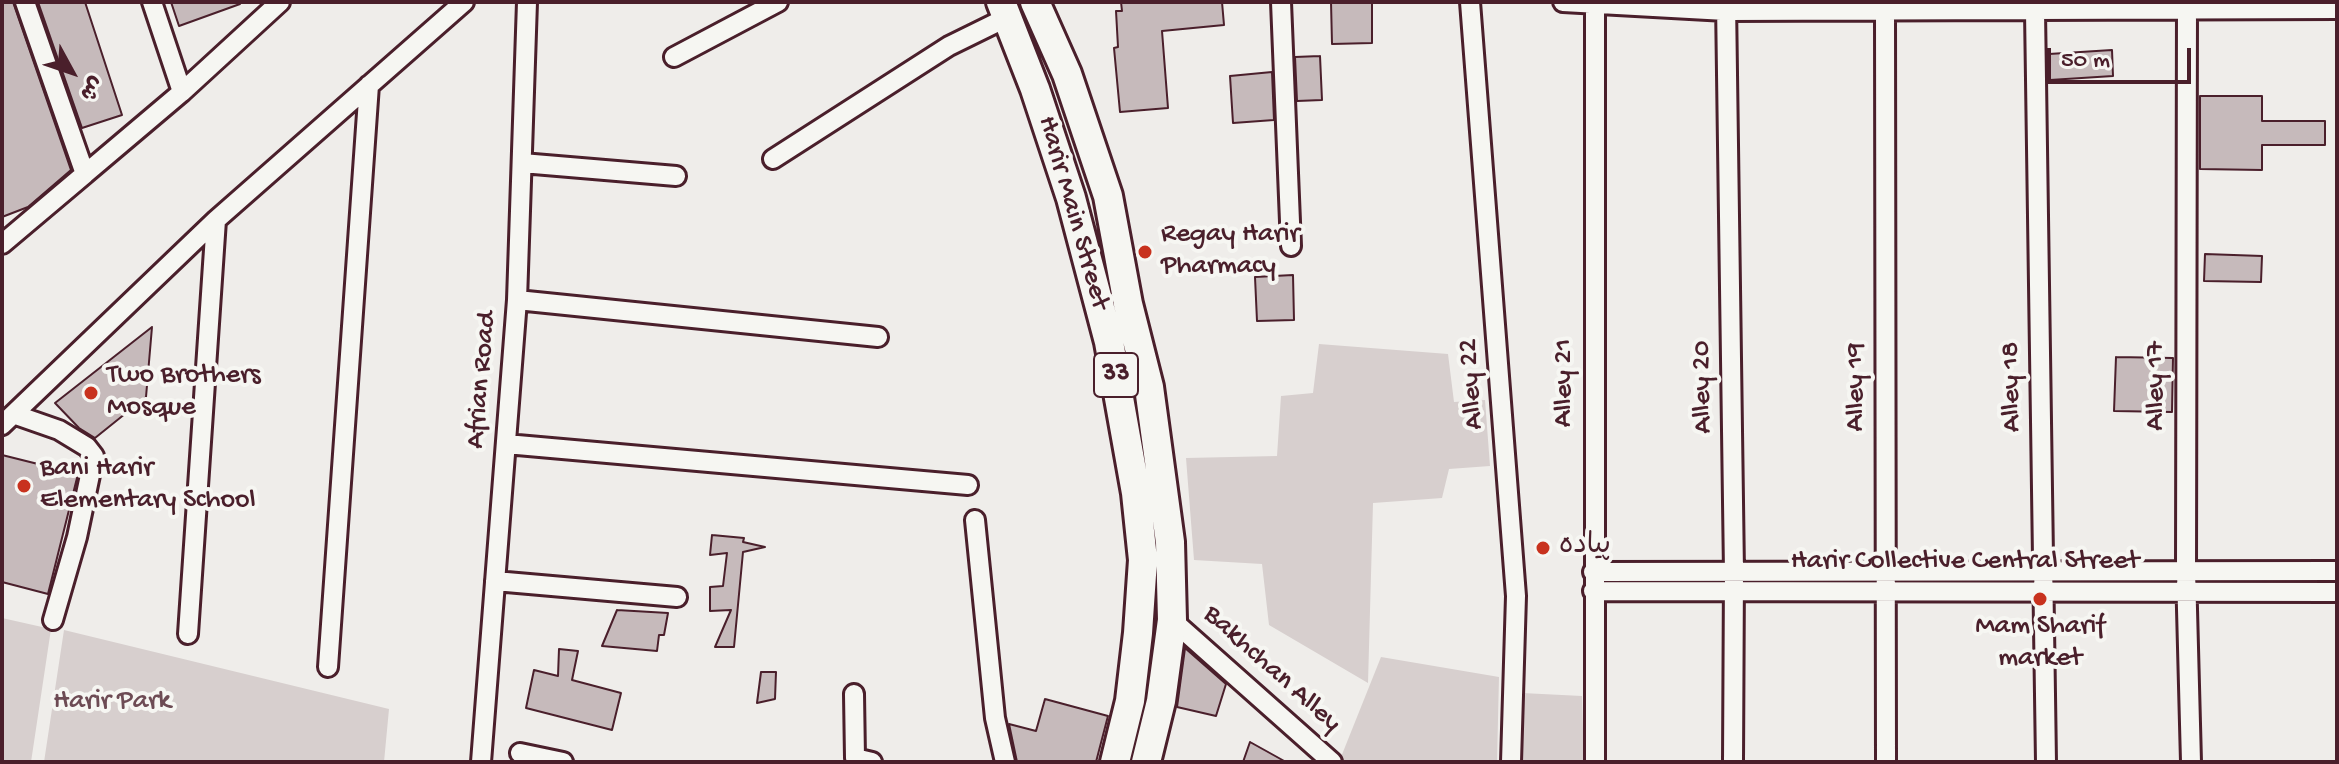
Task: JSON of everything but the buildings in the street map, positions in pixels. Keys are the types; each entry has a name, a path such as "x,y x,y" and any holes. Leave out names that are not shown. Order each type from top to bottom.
{"main road":[{"name":"Harir Main Street","path":"1035,2 1067,74 1108,196 1149,387 1170,542 1172,620 1161,701 1146,762"},
{"name":"Harir Main Street","path":"1005,10 1067,184 1090,266 1112,357 1136,493 1143,560 1138,633 1130,701 1115,762"}],"street":[{"path":"25,2 85,174"},
{"path":"152,2 182,92"},
{"path":"2,244 182,92 280,2"},
{"path":"9,420 216,220 464,2"},
{"name":"Afrian Road","path":"481,762 517,300 527,2"},
{"path":"674,57 778,2"},
{"path":"1281,2 1291,246"},
{"name":"Alley 22","path":"1470,2 1516,596 1511,762"},
{"path":"1563,2 1885,11 2005,6 2035,11 2187,6 2314,6 2337,9"},
{"name":"Alley 21","path":"1595,5 1595,762"},
{"name":"Alley 17","path":"2187,6 2186,571 2191,762"},
{"name":"Alley 20","path":"1726,7 1734,572 1733,762"},
{"path":"773,159 1005,10"},
{"name":"Alley 19","path":"1885,11 1886,762"},
{"name":"Alley 18","path":"2035,11 2046,762"},
{"path":"328,667 369,85"},
{"path":"522,163 676,176"},
{"path":"188,634 216,220"},
{"path":"517,300 878,337"},
{"path":"9,420 59,430 87,447 94,456 77,537 53,620"},
{"path":"506,444 968,485"},
{"path":"975,520 995,718 1005,762"},
{"name":"Harir Collective Central Street","path":"1593,572 2337,571"},
{"path":"495,581 677,597"},
{"name":"Harir Collective Central Street","path":"1593,591 2337,592"},
{"name":"Bakhchan Alley","path":"1172,620 1332,762"},
{"path":"854,694 855,758 872,762"},
{"path":"520,753 563,762"}],"green space":[{"path":"1319,344 1448,354 1454,402 1485,400 1490,466 1449,469 1442,498 1373,503 1368,683 1269,625 1262,564 1194,560 1186,458 1277,456 1281,396 1313,393"},
{"path":"2,618 51,629 31,762 2,762"},
{"name":"Harir Park","path":"64,630 389,709 384,762 44,762"},
{"path":"1381,657 1499,677 1497,762 1339,762"},
{"path":"1522,693 1582,696 1584,762 1521,762"}],"place":[{"name":"Regay Harir Pharmacy","path":"1145,252"},
{"name":"Two Brothers Mosque","path":"91,393"},
{"name":"Bani Harir Elementary School","path":"24,486"},
{"name":"پیادە","path":"1543,548"},
{"name":"Mam Sharif market","path":"2040,599"}]}
